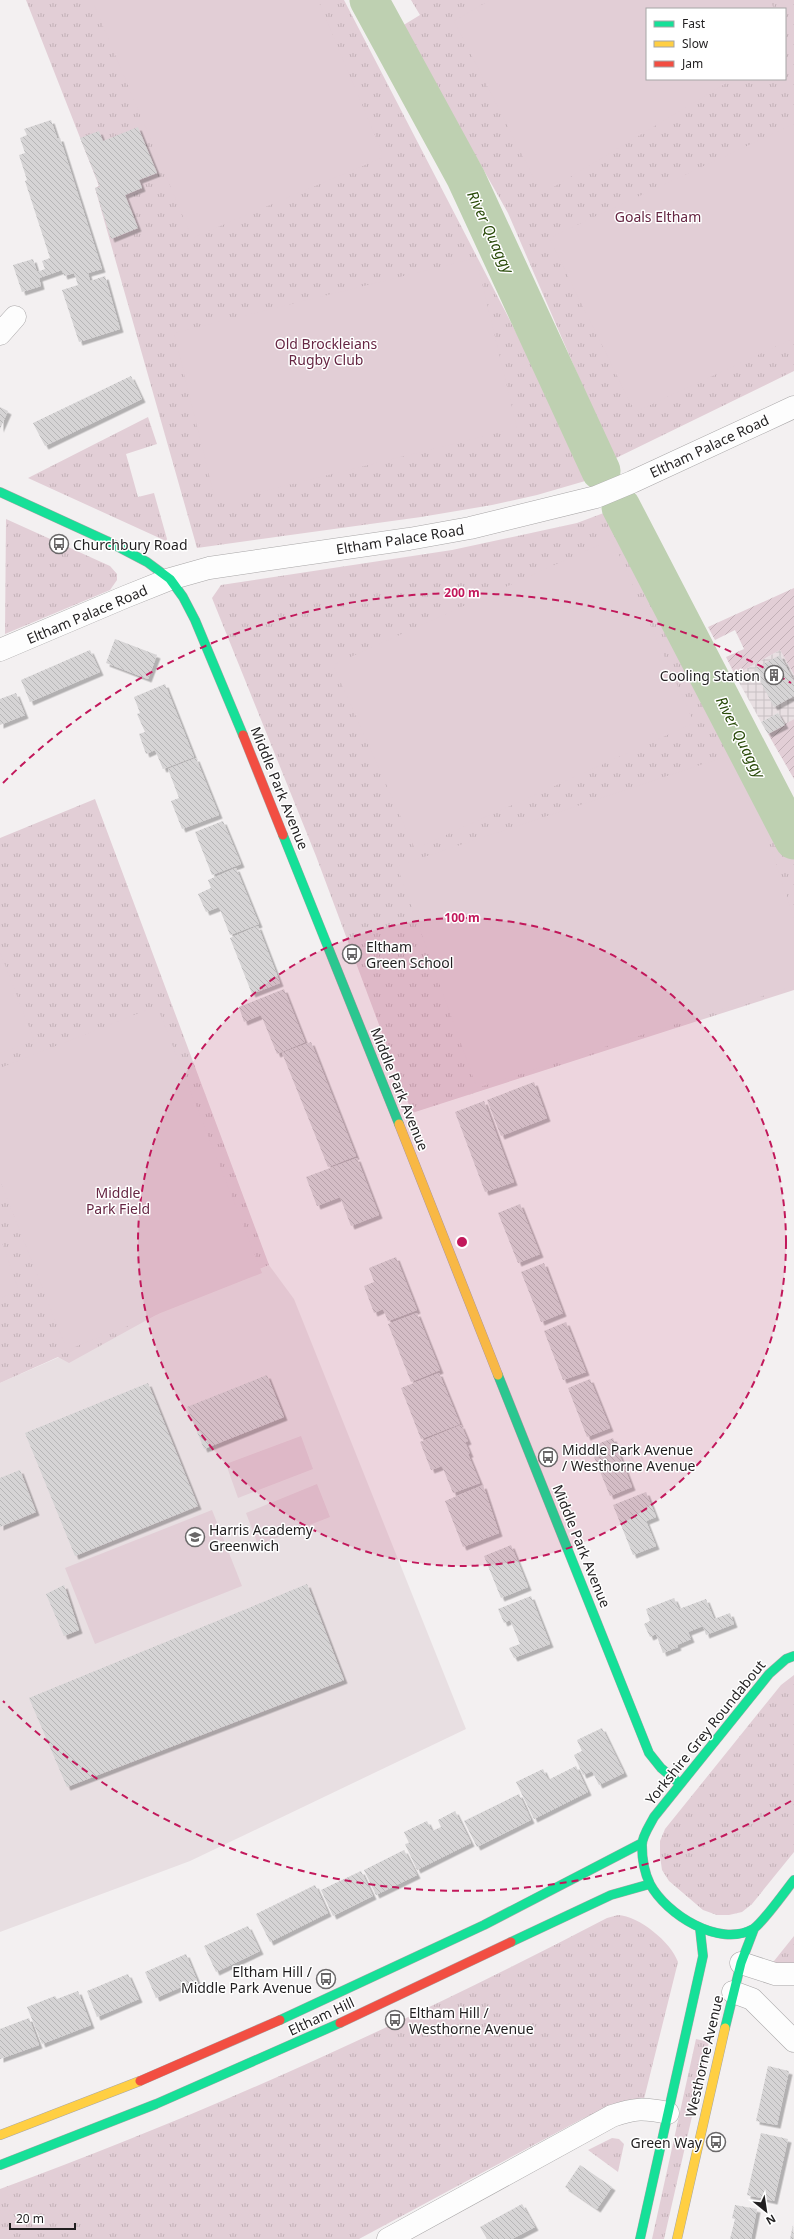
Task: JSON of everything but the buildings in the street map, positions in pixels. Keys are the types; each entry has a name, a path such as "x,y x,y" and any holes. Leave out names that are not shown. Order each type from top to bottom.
{"main road":[{"name":"Middle Park Avenue","path":"0,492 107,541 147,562 170,579 183,597 195,620 228,696 649,1753 661,1768 680,1782"},
{"path":"790,1657 794,1644"},
{"name":"Yorkshire Grey Roundabout","path":"754,1929 738,1934 720,1934 700,1929 664,1903 650,1884 644,1868 642,1843 654,1816 680,1782 769,1674 790,1657"},
{"name":"Eltham Hill","path":"0,2135 117,2091 242,2037 494,1919 642,1843"},
{"path":"754,1929 794,1880"},
{"name":"Eltham Hill","path":"0,2165 131,2115 251,2064 611,1895 650,1884"},
{"name":"Westhorne Avenue","path":"640,2239 704,1956 700,1929"},
{"name":"Westhorne Avenue","path":"676,2239 733,1992 741,1963 754,1929"}],"street":[{"path":"0,334 15,317"},
{"name":"Eltham Palace Road","path":"0,650 170,579 209,568 409,539 470,528 596,497 632,482 794,406"},
{"path":"741,1963 775,1974 794,1974"},
{"path":"733,1992 752,1999 794,2041"},
{"path":"388,2239 612,2116 631,2109 644,2108 668,2113"}],"shaded area":[{"path":"780,650 794,675 794,719 785,725 778,713 761,722 735,675"},
{"name":"Harris Academy Greenwich","path":"269,1265 294,1299 466,1729 190,1861 0,1932 0,1383"}],"green space":[{"name":"Old Brockleians Rugby Club","path":"26,0 344,0 592,479 537,495 492,505 421,517 197,548 95,188 99,186"},
{"path":"92,0 318,0 384,157 192,238"},
{"name":"Goals Eltham","path":"411,0 794,0 794,371 614,459 508,213 402,26 420,15"},
{"path":"490,0 770,0 774,8 646,8 646,80 731,80 542,194 454,21"},
{"path":"794,124 794,338 635,412 549,238"},
{"path":"476,258 517,428 216,503 174,333"},
{"path":"148,417 157,444 126,454 138,497 154,493 167,539 166,541 28,478"},
{"path":"617,508 794,849 794,990 412,1113 316,856 212,598 221,585 452,550 577,523"},
{"path":"6,519 110,566 117,574 117,580 110,590 5,634"},
{"path":"612,539 694,723 415,849 333,665"},
{"path":"794,588 794,675 780,650 735,675 726,657 744,649 735,630 715,640 708,627"},
{"path":"794,719 794,779 768,734"},
{"path":"739,752 794,918 794,986 477,1088 397,866"},
{"name":"Middle Park Field","path":"95,799 269,1265 165,1310 69,1363 58,1357 0,1383 0,838"},
{"path":"0,952 34,1040 0,1053"},
{"path":"157,1006 262,1273 67,1350 0,1181 0,1068"},
{"path":"0,1237 19,1291 0,1298"},
{"path":"301,1436 313,1469 238,1498 226,1464"},
{"path":"317,1484 330,1517 258,1545 246,1513"},
{"path":"212,1510 242,1586 95,1644 65,1568"},
{"path":"794,1675 794,1852 752,1904 742,1912 729,1915 717,1915 703,1910 669,1881 662,1870 660,1841 665,1829 781,1685"},
{"path":"618,1915 626,1916 635,1920 653,1931 669,1946 678,1962 644,2099 613,2106 582,2119 359,2239 0,2239 0,2189 78,2160 232,2097 384,2029 607,1918"},
{"path":"794,1936 794,1965 770,1966"},
{"path":"696,2039 709,2042 664,2239 652,2239"},
{"path":"612,2138 619,2139 624,2144 618,2172 588,2150"}],"waterway":[{"name":"River Quaggy","path":"369,0 466,178 601,471"},
{"name":"River Quaggy","path":"621,507 794,840"}],"traffic: fast":[{"path":"0,492 107,541 147,562 170,579 183,597 195,620 243,735"},
{"path":"283,835 399,1124"},
{"path":"498,1375 649,1753 661,1768 679,1783"},
{"path":"794,1656 786,1659 769,1674 654,1817 642,1842 646,1875 650,1884 658,1895 668,1906 681,1916 695,1925 710,1931 725,1934 739,1934 753,1929 768,1914 794,1880"},
{"path":"280,2020 484,1925 642,1843"},
{"path":"511,1942 611,1895 650,1884"},
{"path":"640,2239 703,1956 700,1929"},
{"path":"725,2028 741,1963 754,1929"},
{"path":"0,2165 156,2104 340,2023"}],"traffic: slow":[{"path":"399,1124 498,1375"},
{"path":"677,2239 725,2028"},
{"path":"0,2135 140,2081"}],"traffic: jam":[{"path":"243,735 283,835"},
{"path":"340,2023 511,1942"},
{"path":"140,2081 280,2020"}],"place":[{"name":"Churchbury Road","path":"59,544"},
{"name":"Cooling Station","path":"774,675"},
{"name":"Eltham Green School","path":"352,954"},
{"name":"Middle Park Avenue / Westhorne Avenue","path":"548,1457"},
{"name":"Harris Academy Greenwich","path":"195,1537"},
{"name":"Eltham Hill / Middle Park Avenue","path":"326,1979"},
{"name":"Eltham Hill / Westhorne Avenue","path":"395,2020"},
{"name":"Green Way","path":"716,2142"}]}
